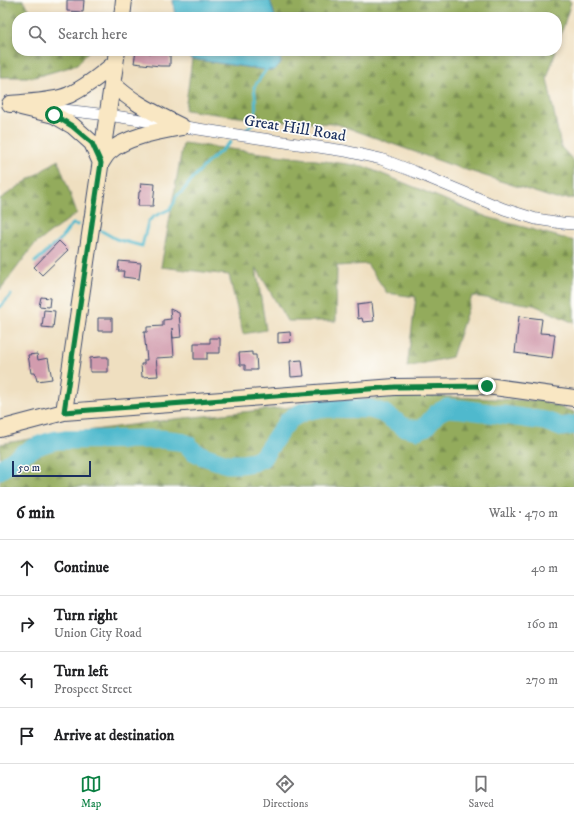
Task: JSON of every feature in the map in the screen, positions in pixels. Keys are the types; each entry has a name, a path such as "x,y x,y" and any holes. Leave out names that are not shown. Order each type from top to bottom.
{"main road":[{"path":"123,12 124,0"},
{"path":"64,412 116,57"},
{"path":"5,104 53,99 68,95 95,80 116,57"},
{"path":"112,83 124,95 182,127"},
{"path":"5,104 54,115 66,122 92,143 101,163"},
{"path":"101,163 108,153 121,144 149,133 182,127"},
{"path":"0,429 64,412 395,387 487,386 574,398"}],"street":[{"name":"Great Hill Road","path":"5,104 108,115 381,159 504,209 536,219 574,224"}],"green space":[{"path":"0,0 23,0 31,12 12,12 12,56 85,56 77,65 35,77 0,77"},
{"path":"270,0 568,0 571,2 562,31 562,12 274,12"},
{"path":"280,56 554,56 547,78 561,147 574,161 574,198 556,199 451,165 337,124 270,121 185,110 192,59 266,70 273,70 281,63"},
{"path":"183,143 363,166 487,217 574,241 574,323 534,305 472,296 452,357 407,367 416,297 387,293 367,264 337,266 336,321 287,321 256,267 266,330 243,334 229,275 161,267"},
{"path":"58,160 77,213 34,245 0,290 0,199"},
{"path":"407,395 542,401 574,412 574,487 0,487 0,444 175,419"}],"water":[{"path":"173,0 270,0 274,12 174,12"},
{"path":"189,56 280,56 281,63 274,70 266,70 192,59"}],"building":[{"path":"67,0 84,0 83,12 67,11"},
{"path":"135,56 170,56 170,66 134,63"},
{"path":"141,183 155,184 153,206 138,206"},
{"path":"59,241 68,250 42,275 34,267"},
{"path":"119,261 141,263 139,279 123,277 124,271 118,271"},
{"path":"41,297 50,298 49,307 39,306"},
{"path":"372,303 374,321 363,322 362,318 358,319 357,305"},
{"path":"170,309 179,313 181,337 173,338 172,328 174,357 156,358 158,376 142,377 141,364 144,364 144,360 147,360 144,332 147,332 147,327 163,326 163,320 171,319"},
{"path":"44,310 55,311 53,328 42,327"},
{"path":"519,316 542,319 540,333 555,334 552,358 515,353"},
{"path":"98,318 112,318 112,331 98,331"},
{"path":"290,332 291,342 278,343 278,333"},
{"path":"210,338 220,338 220,353 207,353 207,359 194,359 194,343 210,343"},
{"path":"252,352 252,355 256,355 257,370 245,370 245,365 240,365 239,353"},
{"path":"37,354 38,360 48,358 52,379 37,381 35,373 31,373 28,355"},
{"path":"108,357 108,372 90,372 90,358"},
{"path":"302,360 304,376 291,377 290,361"}],"waterway":[{"path":"247,129 255,121 256,104 254,87 266,70"},
{"path":"100,230 116,239 142,246 148,222 153,217 170,209 176,196 182,192 207,163 231,142"},
{"path":"35,262 59,241 73,224 78,225"},
{"path":"0,307 11,295"},
{"path":"0,470 27,451 48,442 57,440 160,439 178,441 187,444 193,451 203,456 227,464 253,462 262,458 289,420 305,411 320,408 370,409 383,413 404,427 417,430 425,427 437,413 447,408 545,421 561,427 574,425"}],"route":[{"path":"54,115 72,126 92,143 101,163 64,412 395,387 487,386"}]}
